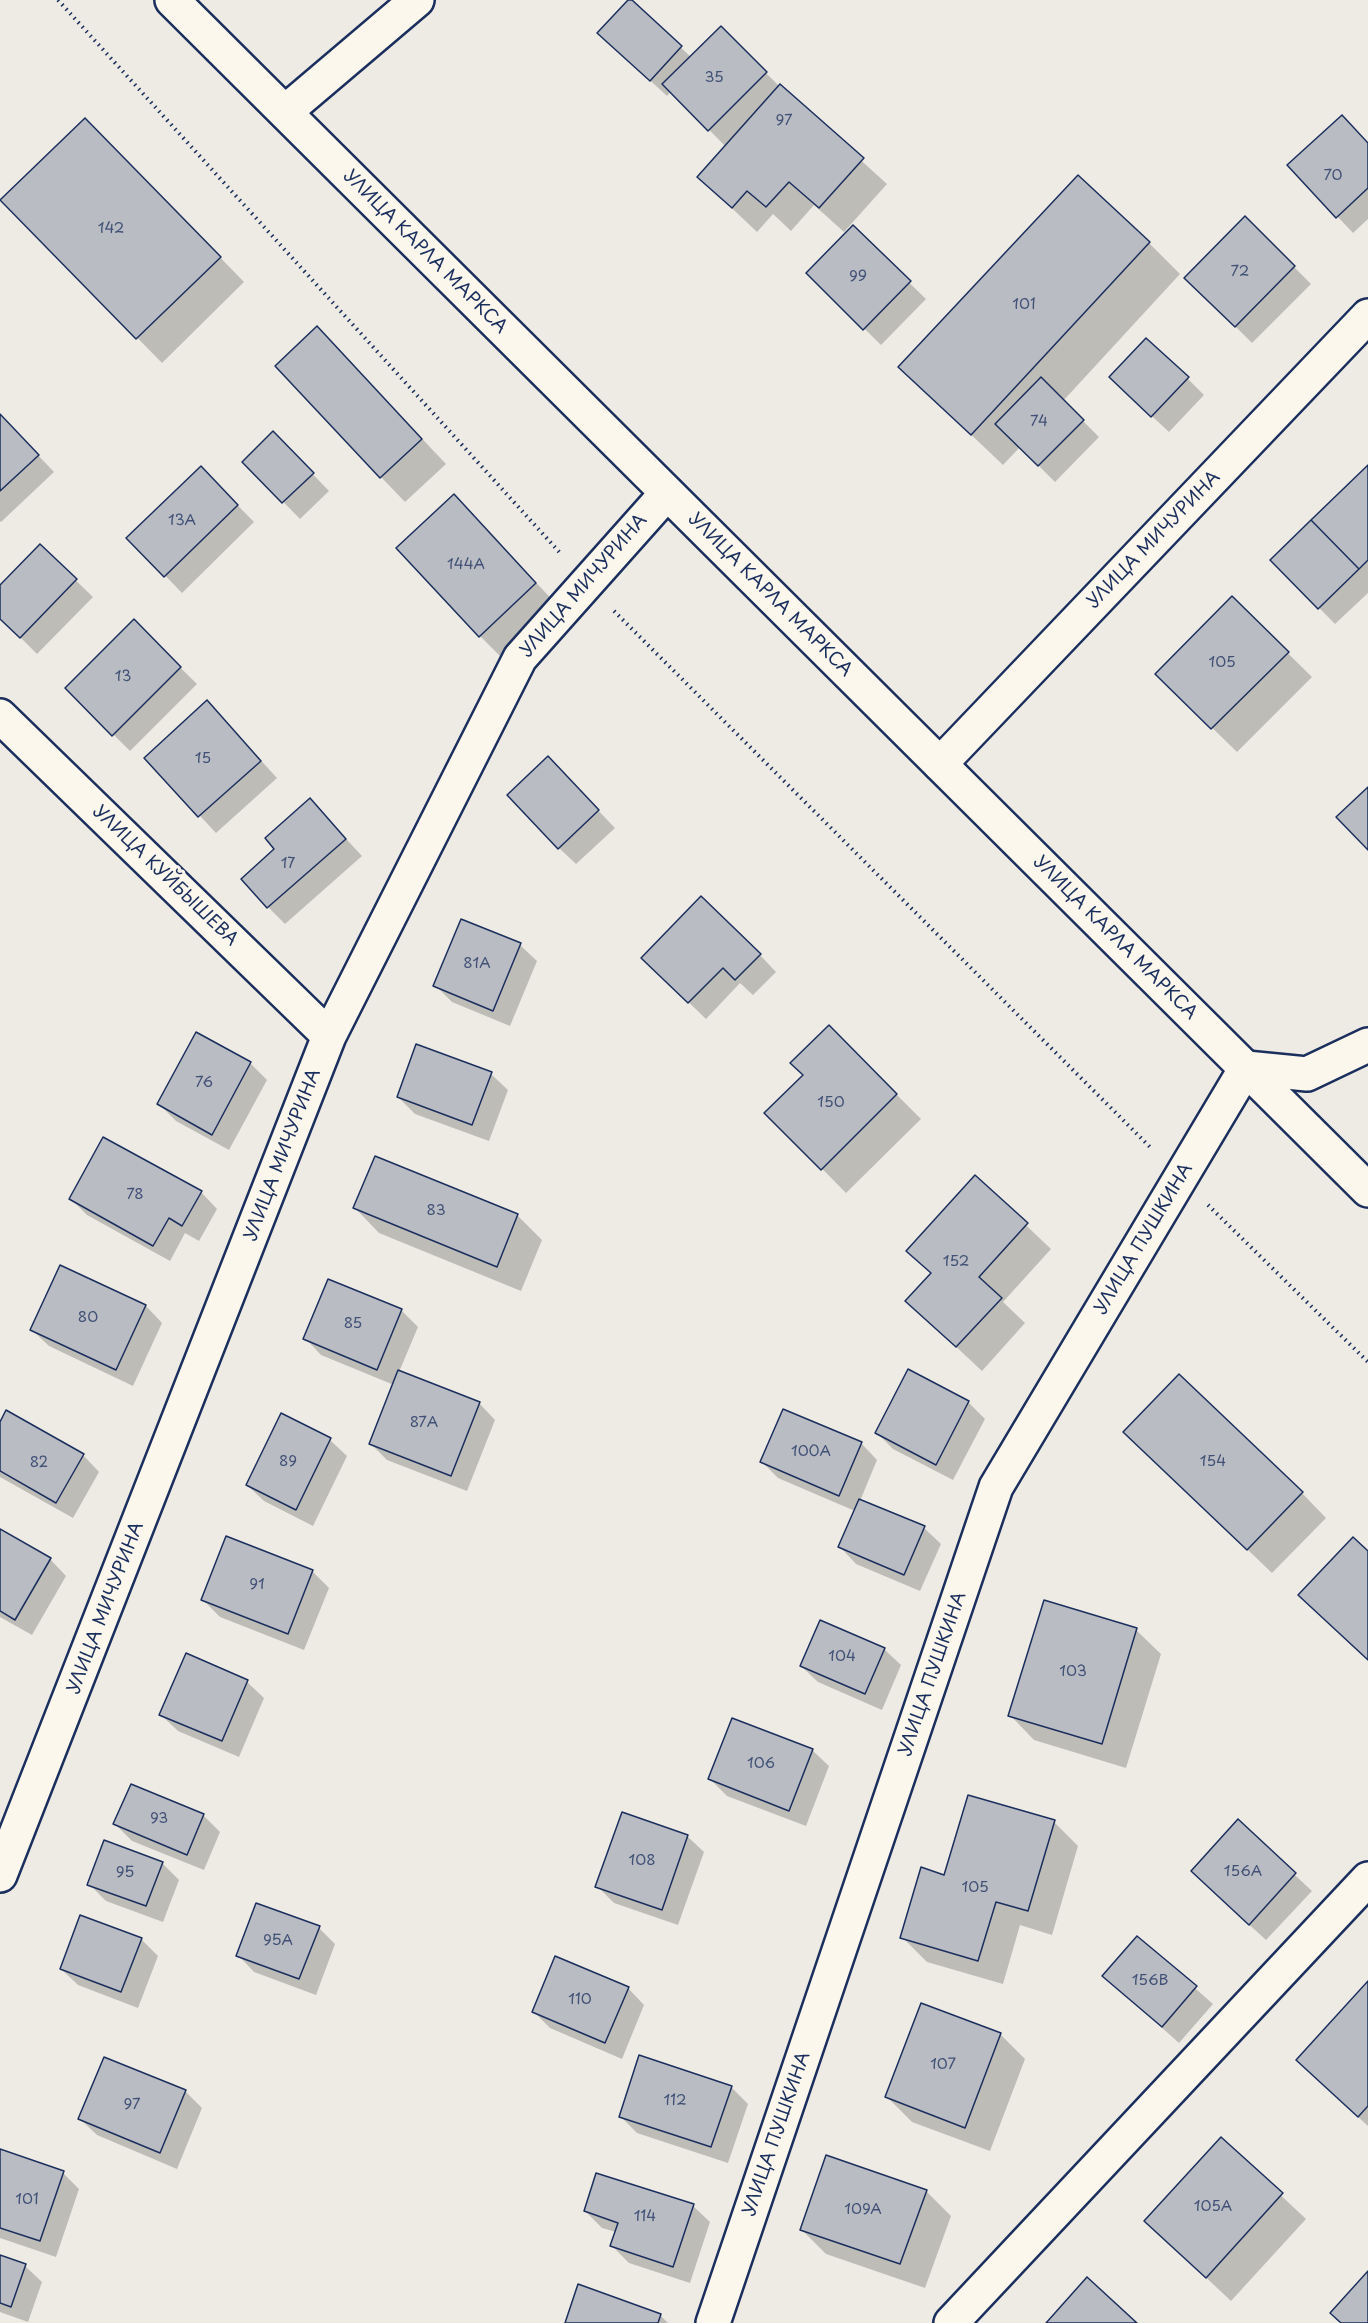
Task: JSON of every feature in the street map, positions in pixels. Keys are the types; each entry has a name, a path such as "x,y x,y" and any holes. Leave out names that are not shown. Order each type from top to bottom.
{"street":[{"name":"УЛИЦА КАРЛА МАРКСА","path":"172,0 1368,1190"},
{"path":"285,112 417,0"},
{"name":"УЛИЦА МИЧУРИНА","path":"940,764 1368,316"},
{"name":"УЛИЦА МИЧУРИНА","path":"0,1875 329,1036 520,658 667,493"},
{"name":"УЛИЦА КУЙБЫШЕВА","path":"0,716 329,1036"},
{"path":"1246,1068 1307,1074 1368,1045"},
{"name":"УЛИЦА ПУШКИНА","path":"713,2323 996,1487 1246,1068"},
{"path":"951,2323 1368,1879"}],"path":[{"path":"58,0 586,583 1180,1178 1368,1362"}],"building":[{"path":"628,0 632,0 682,46 650,81 597,33"},
{"path":"721,26 767,72 708,131 662,84"},
{"path":"780,84 864,158 819,208 789,182 766,207 747,191 732,208 697,177"},
{"path":"1342,115 1368,143 1368,188 1336,218 1287,165"},
{"path":"85,118 221,257 136,339 0,200"},
{"path":"1078,175 1150,242 971,435 898,367"},
{"path":"1245,216 1295,266 1235,327 1184,278"},
{"path":"853,225 911,281 863,330 806,273"},
{"path":"317,326 422,439 380,478 275,366"},
{"path":"1146,338 1189,377 1151,417 1109,377"},
{"path":"1041,377 1084,420 1038,466 995,424"},
{"path":"0,414 39,455 0,491"},
{"path":"273,431 314,473 282,503 242,462"},
{"path":"1368,465 1368,560 1359,569 1311,520"},
{"path":"201,466 238,505 164,577 126,538"},
{"path":"454,494 536,583 479,637 396,548"},
{"path":"1311,520 1359,569 1318,609 1270,560"},
{"path":"40,544 77,579 20,638 0,619 0,585"},
{"path":"1232,596 1289,652 1211,729 1155,674"},
{"path":"134,619 181,667 112,736 65,688"},
{"path":"207,700 261,761 198,817 144,758"},
{"path":"548,756 599,810 558,849 507,795"},
{"path":"1368,787 1368,850 1336,817"},
{"path":"310,798 346,839 267,908 241,879 274,849 265,838"},
{"path":"701,896 761,954 735,980 723,968 688,1003 641,958"},
{"path":"461,919 521,943 493,1011 433,986"},
{"path":"829,1025 897,1094 821,1170 764,1113 803,1075 790,1063"},
{"path":"196,1032 251,1062 212,1135 157,1104"},
{"path":"416,1044 492,1072 472,1125 397,1097"},
{"path":"103,1137 202,1191 182,1226 169,1218 153,1246 69,1199"},
{"path":"375,1156 518,1214 497,1267 353,1208"},
{"path":"975,1175 1028,1223 979,1277 1002,1298 956,1347 905,1301 931,1273 906,1251"},
{"path":"60,1265 146,1305 116,1370 30,1330"},
{"path":"328,1279 402,1309 377,1370 303,1339"},
{"path":"908,1369 969,1401 936,1465 875,1433"},
{"path":"398,1370 480,1402 451,1476 369,1444"},
{"path":"1179,1374 1303,1492 1247,1550 1123,1432"},
{"path":"783,1409 862,1442 839,1496 760,1462"},
{"path":"6,1410 84,1454 56,1503 0,1471 0,1422"},
{"path":"281,1413 331,1438 296,1510 246,1485"},
{"path":"859,1499 925,1526 904,1575 838,1547"},
{"path":"0,1529 51,1558 15,1620 0,1611"},
{"path":"226,1536 313,1570 288,1634 201,1600"},
{"path":"1353,1537 1368,1551 1368,1660 1298,1595"},
{"path":"1044,1600 1137,1628 1102,1744 1008,1716"},
{"path":"820,1620 885,1648 865,1694 800,1666"},
{"path":"186,1653 248,1680 222,1741 159,1715"},
{"path":"732,1718 813,1749 789,1811 708,1779"},
{"path":"131,1784 204,1814 187,1855 113,1824"},
{"path":"968,1795 1055,1820 1028,1911 996,1902 978,1961 900,1938 921,1867 944,1875"},
{"path":"622,1812 688,1835 662,1910 595,1887"},
{"path":"1238,1819 1296,1873 1249,1925 1191,1871"},
{"path":"104,1840 163,1862 146,1906 87,1885"},
{"path":"256,1903 320,1926 299,1979 236,1956"},
{"path":"80,1915 142,1938 121,1992 60,1969"},
{"path":"1137,1936 1197,1986 1162,2027 1102,1976"},
{"path":"555,1956 629,1987 605,2043 532,2012"},
{"path":"1368,1981 1368,2106 1358,2117 1296,2060"},
{"path":"921,2003 1001,2033 965,2128 885,2097"},
{"path":"639,2055 732,2086 711,2147 619,2117"},
{"path":"104,2057 186,2090 160,2153 78,2119"},
{"path":"1221,2137 1283,2193 1206,2278 1144,2221"},
{"path":"0,2149 64,2171 40,2241 0,2228"},
{"path":"826,2155 927,2190 900,2264 800,2230"},
{"path":"596,2173 694,2204 673,2267 610,2246 618,2223 584,2211"},
{"path":"0,2255 26,2264 11,2307 0,2303"},
{"path":"1368,2271 1368,2323 1341,2323 1330,2313"},
{"path":"1087,2277 1137,2323 1046,2323"},
{"path":"578,2284 661,2314 658,2323 565,2323"}]}
